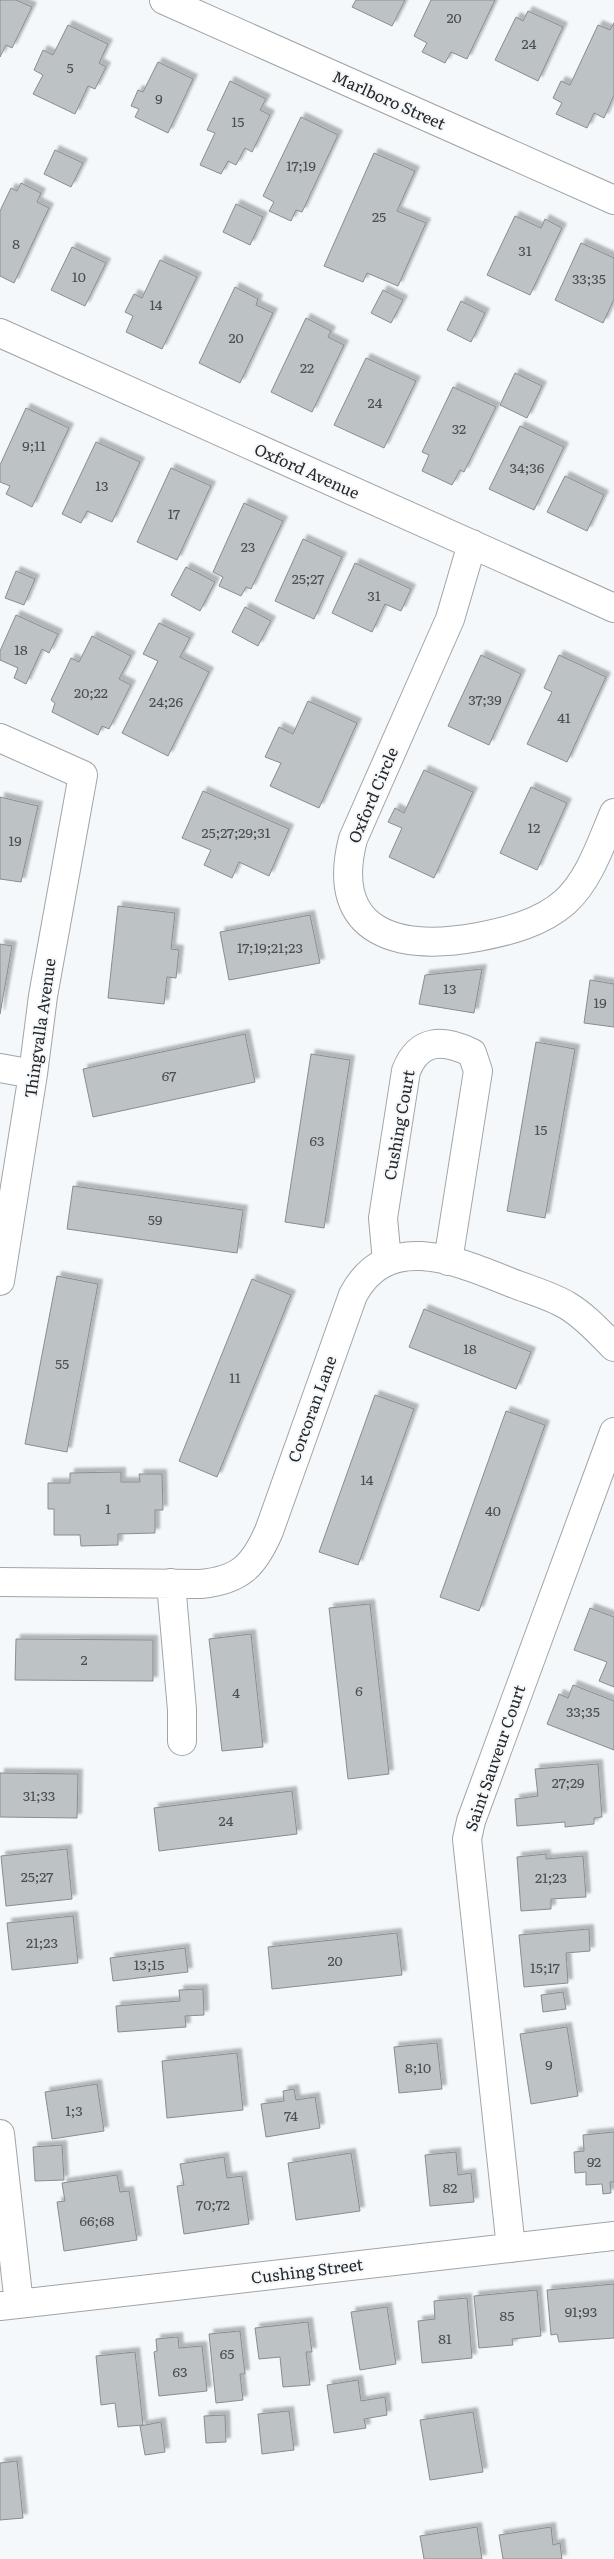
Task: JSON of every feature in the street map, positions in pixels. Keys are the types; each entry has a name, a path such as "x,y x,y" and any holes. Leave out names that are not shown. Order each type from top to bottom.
{"street":[{"name":"Marlboro Street","path":"164,0 614,200"},
{"name":"Oxford Avenue","path":"0,334 614,608"},
{"name":"Oxford Circle","path":"472,544 450,619 353,839 348,874 351,894 358,910 367,923 380,933 418,942 462,940 524,925 554,911 576,889 585,876 614,813"},
{"name":"Thingvalla Avenue","path":"0,738 83,775 43,996 34,1074 0,1281"},
{"name":"Cushing Court","path":"387,1261 383,1218 406,1071 417,1051 429,1045 472,1053 478,1071 448,1260"},
{"path":"0,1068 34,1074"},
{"name":"Corcoran Lane","path":"0,1582 201,1584 223,1581 242,1572 256,1557 269,1531 349,1305 364,1277 387,1261 414,1255 448,1260 483,1271 566,1305 588,1321 614,1347"},
{"name":"Saint Sauveur Court","path":"511,2248 466,1848 468,1830 614,1432"},
{"path":"171,1583 182,1710 182,1741"},
{"path":"0,2134 10,2305"},
{"name":"Cushing Street","path":"10,2305 614,2236"}],"building":[{"path":"0,0 16,0 32,7 12,48 6,45 0,57"},
{"path":"356,0 405,0 392,26 352,7"},
{"path":"431,0 495,0 467,59 451,52 445,63 422,52 427,43 414,36"},
{"path":"528,11 563,27 538,81 495,60 516,17 523,21"},
{"path":"614,23 614,95 604,118 594,113 587,128 556,114 562,103 553,98 561,81 570,85 598,25 610,30"},
{"path":"68,25 108,44 99,63 106,67 95,89 88,86 75,114 33,94 43,75 34,70 43,50 53,55"},
{"path":"158,62 193,79 168,133 135,117 139,109 131,106 138,90 143,92"},
{"path":"230,81 266,99 260,110 270,115 252,152 245,148 236,165 228,161 221,174 200,165 215,133 207,130"},
{"path":"301,117 338,135 302,212 296,210 291,221 269,211 274,202 263,196"},
{"path":"55,150 83,163 71,187 44,174"},
{"path":"374,153 415,171 397,211 426,223 398,286 367,273 363,282 324,266"},
{"path":"21,183 41,193 37,202 49,208 14,283 0,276 0,211 11,188 17,191"},
{"path":"236,204 263,217 250,245 223,232"},
{"path":"515,216 541,228 545,219 562,228 530,295 487,275"},
{"path":"581,243 614,258 614,299 603,323 555,300"},
{"path":"72,247 106,263 85,306 51,290"},
{"path":"160,260 197,277 162,349 126,332 133,316 125,312 134,294 142,298"},
{"path":"235,287 258,299 256,305 273,313 240,383 199,363"},
{"path":"383,290 403,300 391,323 371,313"},
{"path":"461,301 485,313 471,342 447,330"},
{"path":"306,318 331,331 328,337 344,345 312,412 271,392"},
{"path":"366,358 416,381 384,448 334,425"},
{"path":"515,373 542,386 527,418 500,405"},
{"path":"453,387 496,407 464,472 460,470 452,485 422,471 429,455 422,452"},
{"path":"26,408 69,428 32,507 6,494 10,486 0,482 0,465"},
{"path":"520,426 564,447 534,510 489,489"},
{"path":"96,442 140,462 112,522 87,511 81,523 62,514"},
{"path":"171,468 211,486 177,560 137,542"},
{"path":"565,476 604,495 587,531 547,512"},
{"path":"244,503 283,521 251,589 246,587 241,596 219,586 223,577 213,572"},
{"path":"303,539 342,557 314,619 275,601"},
{"path":"355,563 411,589 401,611 385,604 372,632 332,613"},
{"path":"186,567 215,582 200,611 171,595"},
{"path":"16,571 35,579 24,605 5,598"},
{"path":"245,607 271,621 258,646 232,632"},
{"path":"16,615 58,634 49,653 42,649 26,684 14,678 18,668 0,660 0,651"},
{"path":"159,623 190,638 180,657 209,672 168,756 122,733 158,661 143,654"},
{"path":"92,636 131,656 119,679 131,685 109,729 102,726 98,735 52,712 55,703 51,700 71,658 79,662"},
{"path":"481,655 521,674 489,745 448,726"},
{"path":"559,655 606,677 567,762 527,744 552,692 544,688"},
{"path":"308,701 357,723 319,808 270,786 281,763 265,757 279,727 293,734"},
{"path":"424,770 473,792 434,878 389,857 402,828 388,822 395,808 404,813"},
{"path":"531,787 567,803 537,870 500,853"},
{"path":"203,791 289,829 269,876 239,862 232,878 204,865 211,850 182,838"},
{"path":"0,797 38,806 21,882 0,879"},
{"path":"118,906 175,913 171,949 179,950 176,978 167,977 164,1004 108,998"},
{"path":"310,915 320,963 229,980 220,932"},
{"path":"0,944 12,946 0,1014"},
{"path":"482,969 474,1013 419,1004 425,975"},
{"path":"590,980 614,984 614,1027 584,1023"},
{"path":"245,1034 255,1082 93,1117 83,1069"},
{"path":"536,1042 575,1049 545,1218 507,1211"},
{"path":"311,1054 350,1060 324,1228 285,1222"},
{"path":"73,1186 243,1210 237,1253 67,1229"},
{"path":"57,1276 98,1284 67,1452 25,1444"},
{"path":"252,1279 291,1295 217,1477 179,1461"},
{"path":"424,1309 531,1352 516,1389 409,1347"},
{"path":"375,1395 414,1409 358,1565 319,1552"},
{"path":"506,1411 545,1425 479,1611 440,1597"},
{"path":"121,1472 121,1482 140,1482 139,1474 162,1474 163,1510 155,1510 155,1533 118,1534 118,1545 81,1546 80,1535 54,1535 54,1509 48,1509 48,1483 70,1483 70,1473"},
{"path":"370,1604 389,1774 348,1779 329,1608"},
{"path":"590,1608 614,1617 614,1687 599,1681 607,1662 574,1650"},
{"path":"251,1634 263,1747 222,1751 209,1639"},
{"path":"16,1639 153,1640 153,1681 15,1680"},
{"path":"573,1685 614,1701 614,1750 547,1724 559,1694 568,1698"},
{"path":"598,1764 602,1817 594,1818 594,1824 565,1827 565,1822 517,1826 515,1799 538,1796 535,1769"},
{"path":"0,1773 78,1774 77,1818 0,1817"},
{"path":"292,1791 297,1834 159,1851 154,1808"},
{"path":"67,1849 72,1899 6,1906 1,1856"},
{"path":"546,1854 546,1859 583,1856 586,1897 551,1899 551,1909 521,1911 517,1857"},
{"path":"73,1916 78,1963 12,1970 7,1923"},
{"path":"589,1929 590,1951 566,1953 568,1983 524,1987 519,1935"},
{"path":"397,1933 402,1975 272,1989 268,1947"},
{"path":"185,1948 188,1972 113,1981 110,1958"},
{"path":"203,1989 204,2015 185,2016 186,2027 118,2032 116,2006 180,2001 179,1990"},
{"path":"563,1992 566,2009 543,2012 541,1995"},
{"path":"567,2027 578,2096 531,2104 520,2034"},
{"path":"437,2043 442,2089 399,2093 394,2047"},
{"path":"237,2053 243,2110 167,2118 162,2061"},
{"path":"97,2084 104,2131 52,2139 45,2092"},
{"path":"294,2089 296,2100 315,2097 320,2128 266,2137 261,2104 284,2101 283,2091"},
{"path":"614,2132 614,2182 610,2182 611,2193 603,2194 602,2184 586,2185 586,2172 575,2173 574,2152 584,2151 583,2135"},
{"path":"62,2145 64,2180 35,2181 33,2147"},
{"path":"456,2152 458,2175 471,2173 474,2202 430,2206 425,2155"},
{"path":"351,2153 360,2211 296,2220 288,2163"},
{"path":"224,2157 227,2178 242,2176 249,2224 184,2234 177,2186 184,2185 180,2164"},
{"path":"117,2175 120,2192 129,2191 137,2240 64,2251 57,2202 65,2201 62,2183"},
{"path":"614,2284 614,2338 559,2342 557,2334 551,2335 547,2290"},
{"path":"537,2290 541,2336 512,2339 513,2345 479,2348 474,2296"},
{"path":"467,2298 472,2358 422,2363 418,2321 435,2319 434,2301"},
{"path":"387,2307 396,2364 360,2370 351,2312"},
{"path":"308,2322 312,2352 306,2352 310,2385 283,2387 280,2357 259,2359 255,2328"},
{"path":"240,2331 245,2374 240,2374 243,2400 216,2403 209,2334"},
{"path":"178,2337 179,2348 202,2346 207,2391 159,2396 154,2352 157,2351 156,2339"},
{"path":"135,2352 143,2425 118,2427 115,2403 101,2405 96,2356"},
{"path":"358,2380 361,2401 385,2397 387,2415 364,2419 366,2428 334,2433 327,2385"},
{"path":"289,2411 294,2450 262,2454 258,2414"},
{"path":"473,2412 483,2472 430,2480 420,2420"},
{"path":"225,2415 226,2442 206,2443 204,2416"},
{"path":"161,2422 165,2452 145,2455 140,2426"},
{"path":"17,2461 23,2518 0,2520 0,2463"},
{"path":"477,2527 482,2559 424,2559 420,2536"},
{"path":"551,2527 553,2545 560,2543 562,2559 503,2559 499,2535"}]}
